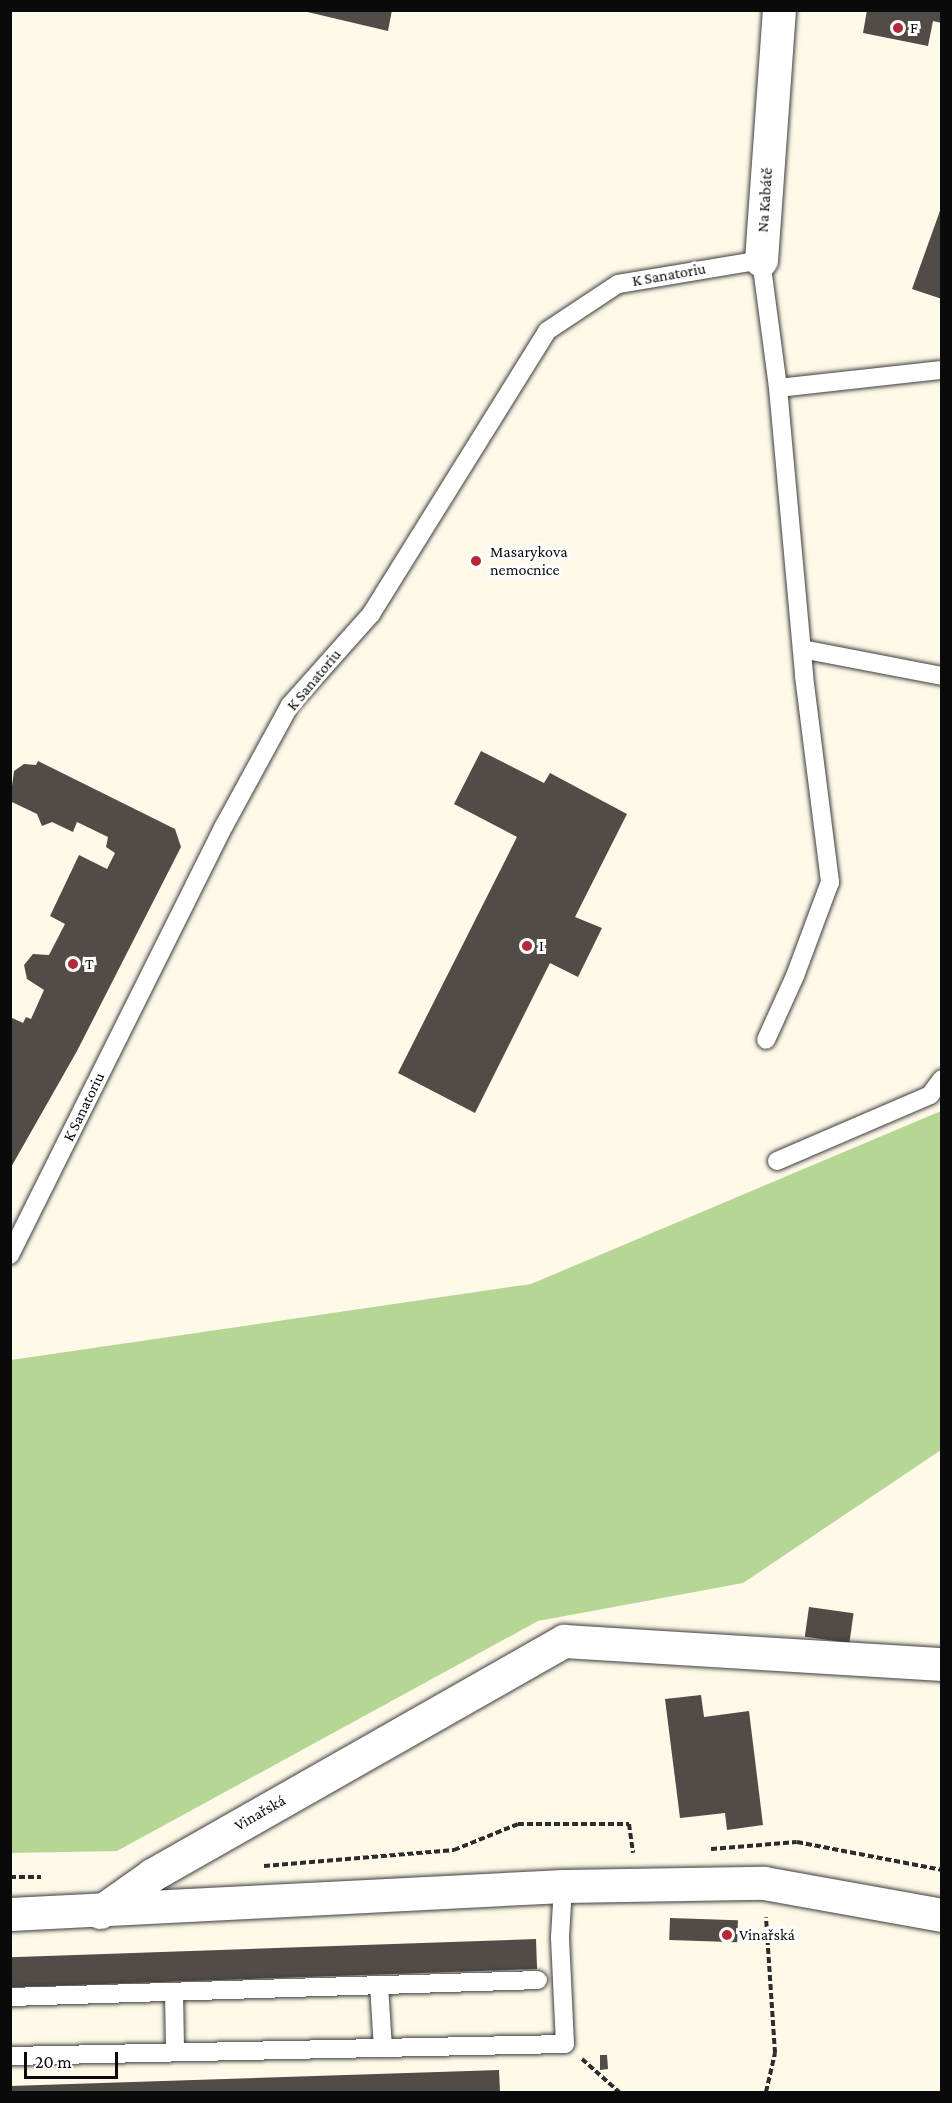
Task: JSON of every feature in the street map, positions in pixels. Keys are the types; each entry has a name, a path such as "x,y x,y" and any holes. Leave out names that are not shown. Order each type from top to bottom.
{"street":[{"name":"Na Kabátě","path":"761,260 779,10"},
{"name":"Vinařská","path":"100,1912 152,1875 564,1641 942,1664"},
{"path":"10,1914 100,1912 563,1886 764,1883 942,1915"}],"lane":[{"name":"Na Kabátě","path":"761,260 778,388 802,649 830,882 795,976 766,1040"},
{"name":"K Sanatoriu","path":"10,1255 224,826 290,705 372,614 547,331 618,284 761,260"},
{"path":"778,388 942,370"},
{"path":"802,649 942,676"},
{"path":"777,1161 930,1095 942,1079"},
{"path":"10,2056 565,2044 560,1937 563,1886"},
{"path":"10,1997 538,1980"},
{"path":"379,1985 384,2048"},
{"path":"174,1992 176,2052"}],"path":[{"path":"256,1866 454,1850 518,1824 629,1824 634,1854 645,1854"},
{"path":"704,1849 797,1842 942,1870"},
{"path":"10,1877 46,1877"},
{"path":"764,1883 775,2053 766,2092"},
{"path":"565,2044 619,2092"}],"green space":[{"path":"941,1111 941,1450 743,1583 538,1621 117,1851 11,1853 11,1360 531,1284"}],"building":[{"path":"299,10 392,10 388,31"},
{"name":"F","path":"867,10 942,10 942,23 933,21 928,46 863,33"},
{"path":"942,208 942,299 912,289"},
{"name":"I","path":"481,751 544,783 550,773 627,814 575,917 602,928 578,977 550,963 475,1113 398,1073 517,837 454,804"},
{"name":"T","path":"38,761 175,829 181,847 77,1051 10,1169 10,1017 23,1023 26,1017 31,1019 44,990 27,979 24,965 33,954 49,955 65,924 50,916 79,855 107,869 115,853 106,847 108,837 77,822 73,832 52,822 42,826 37,814 10,801 14,771 24,764 36,765"},
{"path":"809,1607 854,1613 849,1643 805,1637"},
{"path":"701,1695 704,1717 749,1711 763,1825 727,1830 725,1813 680,1818 665,1699"},
{"path":"670,1918 738,1920 737,1942 669,1940"},
{"path":"536,1939 537,1969 11,1987 10,1957"},
{"path":"600,2055 607,2055 608,2069 600,2070"},
{"path":"499,2070 500,2092 10,2092 10,2086"}],"place":[{"name":"F","path":"898,28"},
{"name":"Masarykova nemocnice","path":"476,561"},
{"name":"I","path":"527,946"},
{"name":"T","path":"73,964"},
{"name":"Vinařská","path":"727,1935"}]}
